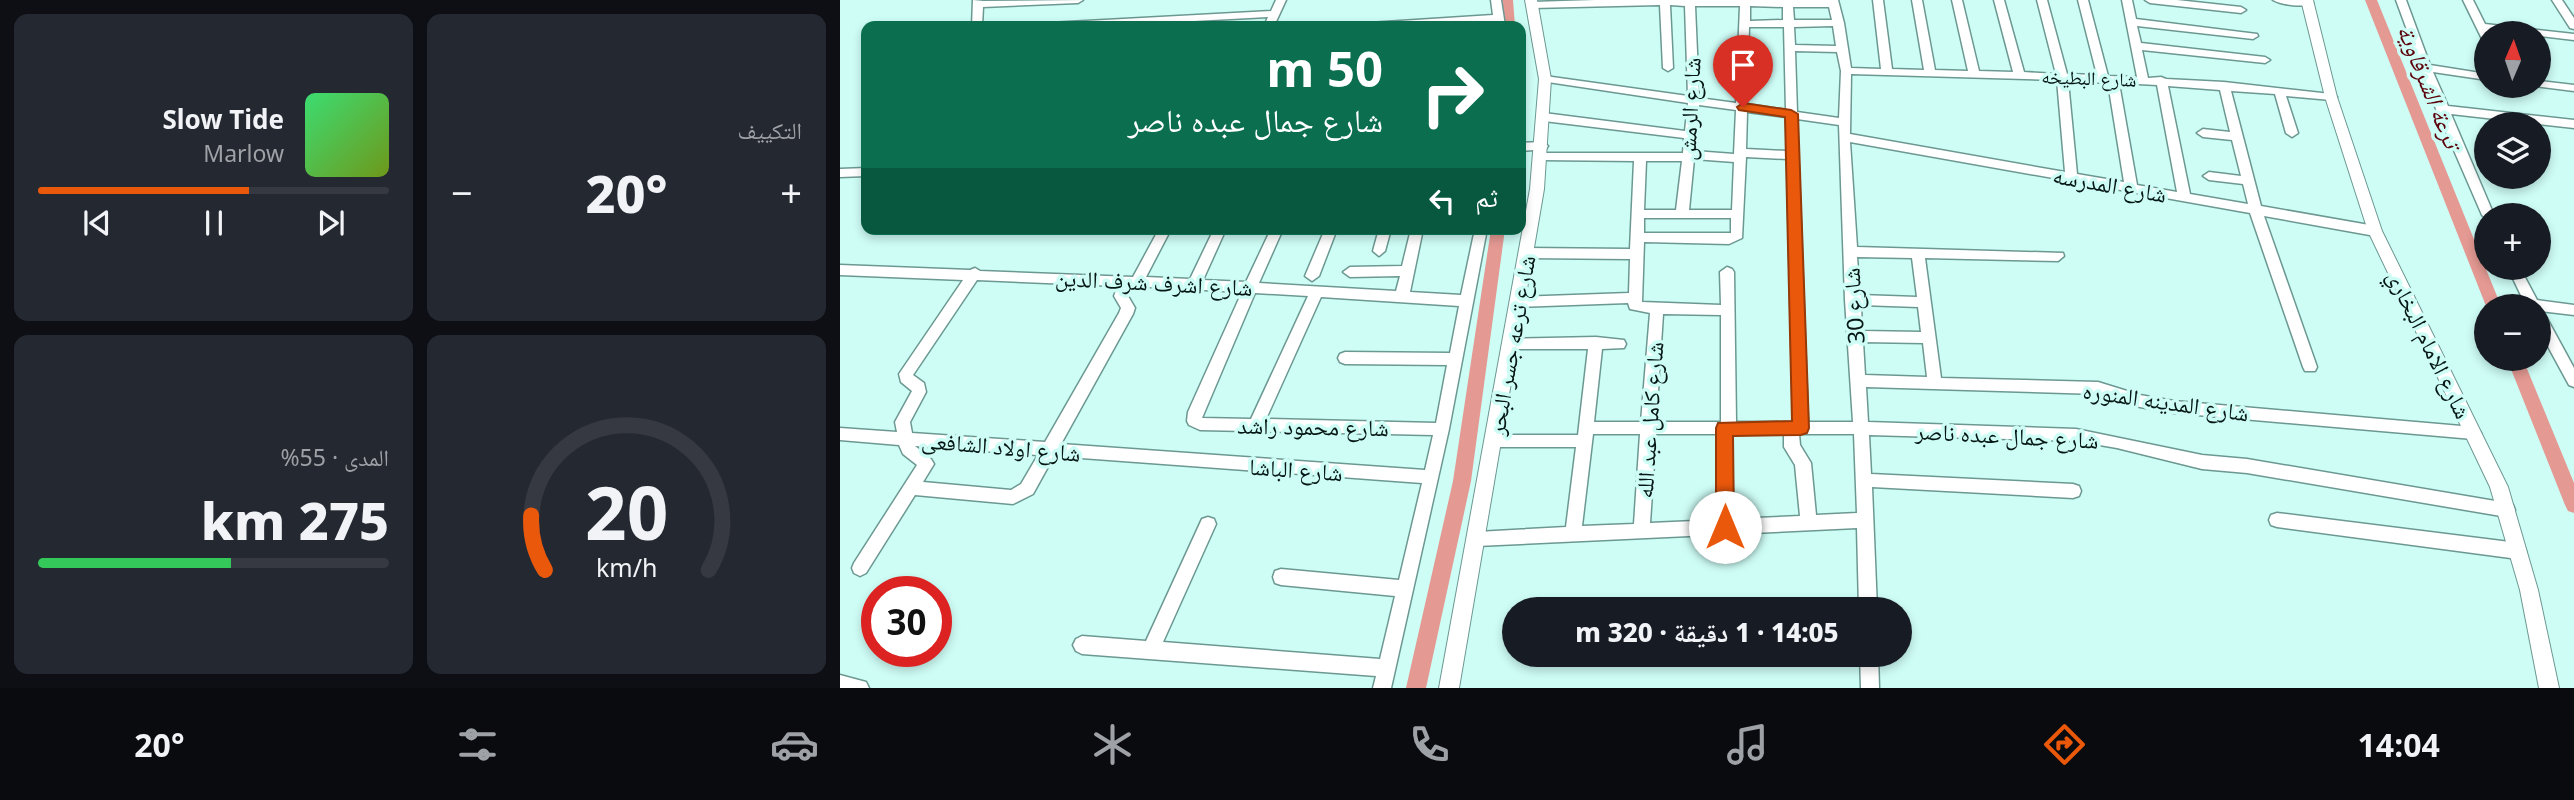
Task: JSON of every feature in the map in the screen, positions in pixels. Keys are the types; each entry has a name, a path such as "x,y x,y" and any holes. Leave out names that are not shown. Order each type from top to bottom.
{"street":[{"path":"976,21 978,2 1078,0"},
{"path":"1271,21 1281,0"},
{"path":"1496,0 1499,21"},
{"path":"1878,0 1887,72"},
{"path":"1917,0 1930,73"},
{"path":"1956,0 1974,74"},
{"path":"1998,0 2019,75"},
{"path":"2042,0 2062,77 2071,177"},
{"path":"2083,0 2108,78 2131,188"},
{"path":"2127,0 2143,79"},
{"path":"2150,0 2241,10"},
{"path":"2278,0 2308,2"},
{"path":"2401,0 2442,109 2483,203"},
{"path":"2468,0 2478,21"},
{"path":"2557,0 2570,13 2574,26"},
{"path":"1531,2 1834,2"},
{"name":"شارع ترعه جسر البحر","path":"1449,688 1519,302 1526,253 1533,149 1544,117 1545,79 1531,2"},
{"path":"1665,2 1668,68"},
{"name":"شارع 30","path":"1834,2 1846,71 1844,129 1864,480 1868,597"},
{"name":"شارع الامام البخاري","path":"2308,2 2331,97 2375,230 2499,486 2518,551 2549,688"},
{"name":"شارع الرمش","path":"1682,214 1694,100 1690,3"},
{"path":"1636,237 1729,239 1737,235 1745,3"},
{"path":"1788,4 1791,48 1796,428 1792,447 1803,463 1809,523"},
{"path":"1230,21 1274,14"},
{"path":"2132,22 2253,36"},
{"path":"1744,24 1839,23"},
{"path":"2552,35 2574,37"},
{"path":"2136,46 2265,60"},
{"path":"1791,48 1843,49"},
{"path":"2426,68 2474,75"},
{"name":"شارع البطيخه","path":"1846,71 2143,79 2331,97"},
{"name":"شارع المدرسه","path":"1545,79 1791,114 1844,129 2071,177 2375,230"},
{"path":"2161,80 2184,197"},
{"path":"2224,85 2255,209 2310,368"},
{"path":"2552,86 2574,89"},
{"path":"2280,91 2292,133"},
{"path":"2442,109 2574,124"},
{"path":"1544,117 1690,135"},
{"path":"2203,133 2237,137"},
{"path":"1533,149 1640,156 1792,155"},
{"path":"1640,156 1635,301 1640,308 1727,310"},
{"path":"840,173 861,172"},
{"path":"2209,176 2249,181"},
{"path":"1637,214 1738,214"},
{"path":"912,488 1013,497 1027,489 1127,311 1121,296 1161,235"},
{"path":"1194,284 1217,235"},
{"path":"1253,286 1274,235"},
{"path":"1312,276 1329,235"},
{"path":"1379,251 1383,235"},
{"path":"1402,296 1416,235"},
{"path":"1382,688 1442,429 1480,235"},
{"path":"1850,252 2057,256"},
{"path":"1526,253 1636,254"},
{"path":"1918,253 1935,384"},
{"name":"شارع اشرف شرف الدين","path":"840,270 1253,286 1468,301"},
{"path":"1350,272 1408,271"},
{"path":"1725,527 1727,272"},
{"path":"860,568 926,464 911,453 902,418 919,390 906,378 906,374 975,274"},
{"name":"شارع محمود راشد","path":"1253,286 1195,412 1194,421 1200,424 1442,429"},
{"path":"1255,425 1317,290"},
{"path":"1853,300 1925,302"},
{"path":"1519,302 1635,301"},
{"name":"شارع كامل عبد الله","path":"1640,531 1657,308"},
{"path":"2551,310 2574,310"},
{"path":"1854,336 1929,338"},
{"path":"2551,339 2574,381"},
{"path":"1512,342 1619,344"},
{"path":"1573,535 1596,343"},
{"path":"1345,358 1456,359"},
{"name":"شارع المدينه المنوره","path":"1858,381 2098,388 2140,401 2174,407 2473,433"},
{"name":"شارع جمال عبده ناصر","path":"1494,441 1648,428 1860,428 2097,438 2202,462 2247,466 2507,510"},
{"name":"شارع اولاد الشافعى","path":"840,434 1162,460"},
{"name":"شارع الباشا","path":"1162,460 1431,477"},
{"path":"1864,480 2073,491"},
{"path":"1477,540 1865,520"},
{"path":"2277,520 2518,551"},
{"path":"1151,650 1208,524"},
{"path":"1281,577 1406,589"},
{"path":"1082,645 1388,668"},
{"path":"1869,667 1870,688"}],"waterway":[{"path":"1507,0 1509,21"},
{"name":"ترعة الشرقاوية","path":"2371,0 2489,294"},
{"path":"1416,688 1462,481 1497,235"},
{"name":"ترعة الشرقاوية","path":"2520,371 2574,505"}],"route":[{"path":"1725,527 1724,428 1801,428 1791,114 1743,107"}]}
